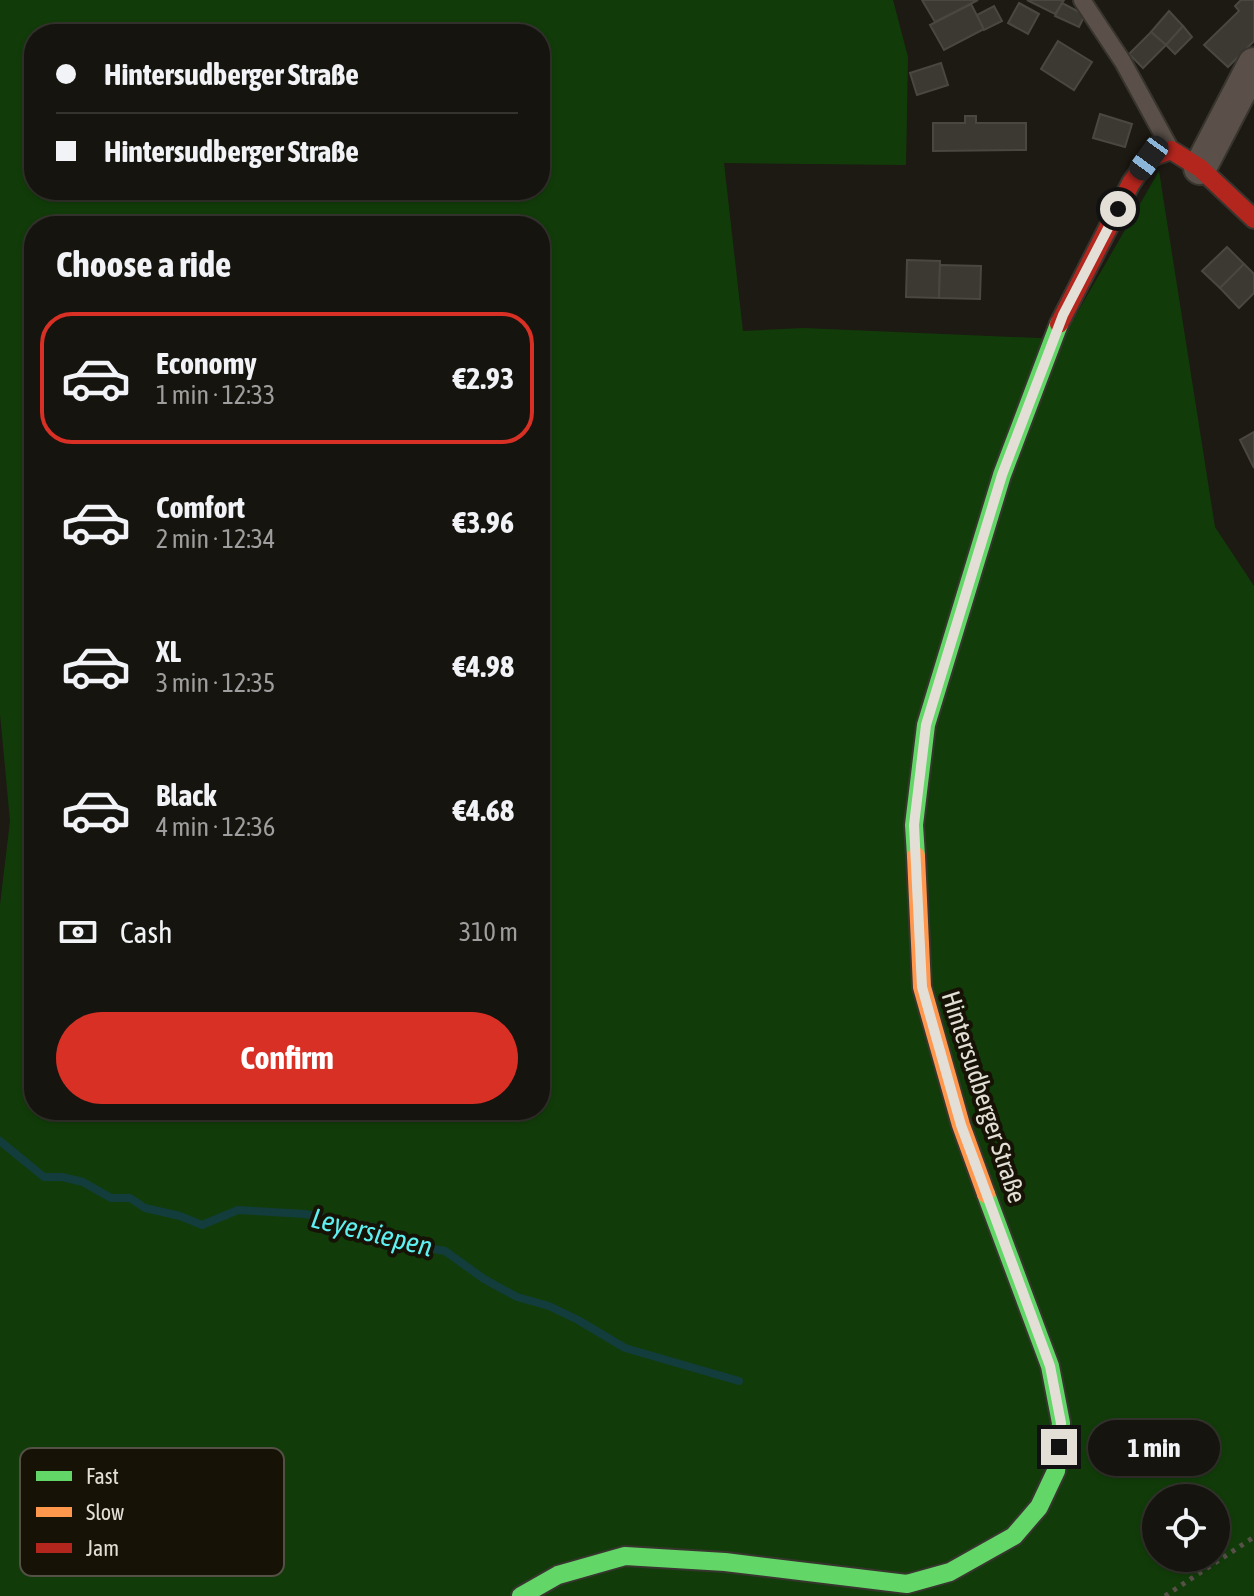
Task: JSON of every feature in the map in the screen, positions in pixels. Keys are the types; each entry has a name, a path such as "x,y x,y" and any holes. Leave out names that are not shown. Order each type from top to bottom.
{"street":[{"path":"1200,168 1254,64"},
{"path":"1171,150 1200,168 1254,219"},
{"name":"Hintersudberger Straße","path":"521,1596 558,1575 625,1556 725,1562 907,1584 950,1572 1014,1536 1039,1507 1056,1471 1061,1423 1050,1366 961,1125 922,987 914,825 926,725 1018,432 1063,315 1131,183 1149,158 1171,150"}],"lane":[{"path":"1082,0 1102,27 1171,150"}],"path":[{"path":"1165,1596 1254,1537"}],"green space":[{"path":"0,0 893,0 908,57 906,165 724,163 743,331 803,328 1062,339 1159,171 1215,527 1254,586 1254,1596 0,1596 0,905 10,821 0,714"}],"building":[{"path":"922,0 978,0 935,22"},
{"path":"1027,0 1064,0 1055,14"},
{"path":"1241,0 1254,0 1254,41 1228,67 1204,45 1239,11 1235,6"},
{"path":"1019,3 1039,14 1028,34 1008,23"},
{"path":"1062,3 1085,15 1079,27 1055,16"},
{"path":"971,4 984,29 944,50 930,25"},
{"path":"994,6 1002,21 984,30 977,15"},
{"path":"1169,11 1183,26 1166,45 1151,32"},
{"path":"1183,26 1192,37 1175,54 1166,45"},
{"path":"1151,32 1166,45 1143,68 1129,54"},
{"path":"1058,41 1092,62 1074,90 1041,69"},
{"path":"941,63 948,85 917,95 910,73"},
{"path":"1100,114 1132,124 1125,147 1093,138"},
{"path":"965,116 976,116 976,123 1026,123 1026,150 933,151 933,123 965,123"},
{"path":"1227,247 1244,264 1220,288 1202,271"},
{"path":"907,260 940,261 939,298 906,297"},
{"path":"1244,264 1254,274 1254,293 1239,308 1220,288"},
{"path":"940,265 981,266 980,299 939,298"},
{"path":"1254,432 1254,468 1240,440"}],"waterway":[{"name":"Leyersiepen","path":"0,1141 44,1177 83,1182 111,1198 130,1198 145,1208 202,1225 238,1210 305,1214 383,1229 417,1246 445,1251 484,1279 517,1297 549,1306 625,1348 739,1381"}],"traffic: fast":[{"path":"916,856 914,825 926,725 1002,475 1059,324"},
{"path":"521,1596 558,1575 625,1556 725,1562 907,1584 950,1572 1014,1536 1039,1507 1056,1471 1061,1423 1050,1366 986,1194"}],"traffic: slow":[{"path":"916,856 922,987 961,1125 986,1194"}],"traffic: jam":[{"path":"1059,324 1131,183 1149,158 1171,150 1200,168 1254,219"}],"route":[{"path":"1059,1447 1061,1423 1050,1366 961,1125 922,987 914,825 926,725 1002,475 1063,315 1118,209"}]}
